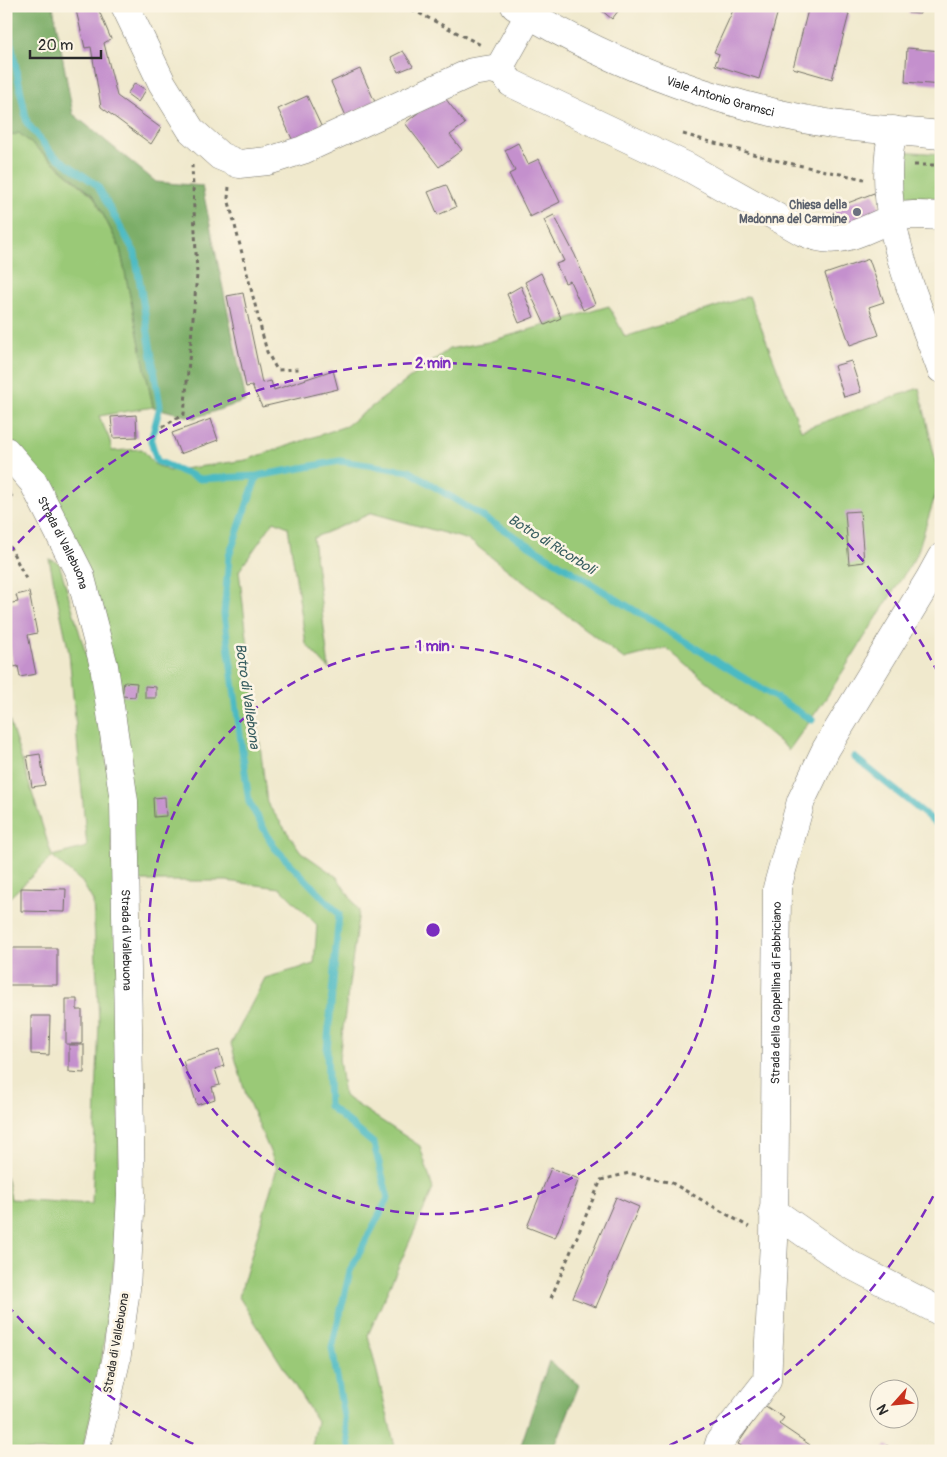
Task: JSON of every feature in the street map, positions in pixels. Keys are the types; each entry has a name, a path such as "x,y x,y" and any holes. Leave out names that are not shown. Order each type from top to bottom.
{"street":[{"path":"125,6 162,83 191,130 208,147 232,162 246,165 284,156 321,143 464,75 503,64"},
{"path":"522,10 503,64 514,85 673,159 811,235 823,239 842,238 879,226 890,219 915,216 941,216"},
{"name":"Viale Antonio Gramsci","path":"522,10 632,65 713,95 828,123 941,135"},
{"path":"893,130 888,151 887,184 890,219 941,370"},
{"name":"Strada di Vallebuona","path":"6,450 33,482 80,574 104,666 124,801 131,1195 126,1288 116,1361 95,1451"},
{"name":"Strada della Cappellina di Fabbriciano","path":"717,1451 720,1441 768,1380 774,1242 777,888 801,801 831,739 941,558"},
{"path":"773,1211 847,1263 941,1312"}],"path":[{"path":"405,6 503,64"},
{"path":"162,427 184,414 185,404 197,275 191,130"},
{"path":"680,133 774,160 887,184"},
{"path":"232,162 228,198 267,352 277,370 301,369"},
{"path":"6,539 26,579"},
{"path":"551,1298 601,1180 629,1172 672,1183 774,1242"}],"green space":[{"path":"6,6 53,6 73,114 156,182 202,186 246,401 194,418 153,407 120,248 94,196 19,133 6,137"},
{"path":"19,133 94,197 120,248 153,407 99,416 109,438 112,451 142,449 154,464 169,471 246,460 346,426 449,349 488,342 609,306 625,337 749,296 801,430 919,388 940,480 917,554 826,698 789,750 666,648 624,659 469,540 372,513 313,538 329,669 306,644 288,527 274,521 239,571 267,803 301,852 337,877 359,911 339,1058 344,1096 420,1146 433,1189 368,1335 396,1451 311,1451 317,1421 239,1297 277,1168 247,1098 231,1044 265,978 314,964 317,925 280,888 226,881 138,881 112,663 6,439 6,389 11,388 6,330 6,137"},
{"path":"900,151 941,154 941,198 899,195"},
{"path":"49,559 59,563 95,685 109,780 120,1007 119,1225 98,1387 82,1451 6,1451 6,1176 11,1199 92,1204 99,1022 93,901 82,882 52,857 6,901 6,710 52,856 87,847 69,653"},
{"path":"549,1361 579,1385 553,1451 519,1451"}],"building":[{"path":"75,6 97,6 111,39 104,43 117,96 161,128 151,144 101,107 91,47 85,48"},
{"path":"596,6 622,6 612,19"},
{"path":"735,6 762,6 778,11 759,79 715,65 719,54 714,52"},
{"path":"809,6 820,6 849,14 832,79 793,68"},
{"path":"909,6 920,6 920,14 908,13"},
{"path":"907,48 941,51 941,85 905,82"},
{"path":"403,51 413,66 398,72 391,57"},
{"path":"360,69 375,102 346,116 331,82"},
{"path":"135,83 146,90 138,102 127,94"},
{"path":"442,94 465,124 450,135 462,150 439,167 405,123"},
{"path":"307,96 322,128 293,141 278,109"},
{"path":"518,143 528,164 539,159 560,202 530,217 509,174 515,171 505,150"},
{"path":"446,185 456,207 438,215 428,192"},
{"name":"Chiesa della Madonna del Carmine","path":"874,193 882,214 841,230 832,209"},
{"path":"554,215 575,255 595,304 583,310 570,281 565,283 556,264 564,261 544,220"},
{"path":"869,259 884,302 869,307 879,335 850,345 825,274"},
{"path":"541,273 561,318 545,325 525,282"},
{"path":"521,286 534,317 519,323 507,294"},
{"path":"243,293 262,383 271,381 274,390 333,370 338,389 262,407 252,386 246,387 227,296"},
{"path":"851,361 861,392 844,397 834,366"},
{"path":"136,415 137,437 113,438 111,417"},
{"path":"211,419 218,440 180,454 172,433"},
{"path":"6,488 13,496 6,502"},
{"path":"860,511 864,562 849,564 845,512"},
{"path":"29,592 37,633 28,635 36,674 20,677 18,666 14,667 6,628 6,604 18,602 16,595"},
{"path":"124,682 137,683 135,697 122,696"},
{"path":"145,686 156,687 156,698 145,698"},
{"path":"40,754 45,785 32,787 27,756"},
{"path":"165,797 166,816 154,817 153,798"},
{"path":"21,888 66,889 65,912 21,911"},
{"path":"6,948 57,948 57,985 6,985"},
{"path":"66,999 77,999 77,1010 82,1010 82,1044 66,1044"},
{"path":"31,1016 50,1016 49,1055 31,1054"},
{"path":"69,1045 84,1045 84,1073 69,1072"},
{"path":"219,1050 224,1066 215,1069 220,1085 212,1087 215,1099 197,1105 183,1061"},
{"path":"551,1168 579,1179 555,1238 527,1227"},
{"path":"616,1197 639,1207 596,1307 573,1298"},
{"path":"764,1405 784,1418 779,1424 810,1445 806,1451 749,1451 738,1444"},
{"path":"887,1445 893,1451 882,1451"}],"waterway":[{"name":"Botro di Vallebona","path":"6,18 27,123 51,153 97,185 135,253 160,406 151,441 157,461 200,479 257,476 229,556 224,614 249,802 274,847 339,914 327,1050 329,1106 374,1144 388,1198 350,1271 332,1348 350,1451"},
{"name":"Botro di Ricorboli","path":"257,476 340,461 409,471 812,720"},
{"name":"Botro di Ricorboli","path":"854,757 941,827"}],"place":[{"name":"Chiesa della Madonna del Carmine","path":"857,212"}]}
